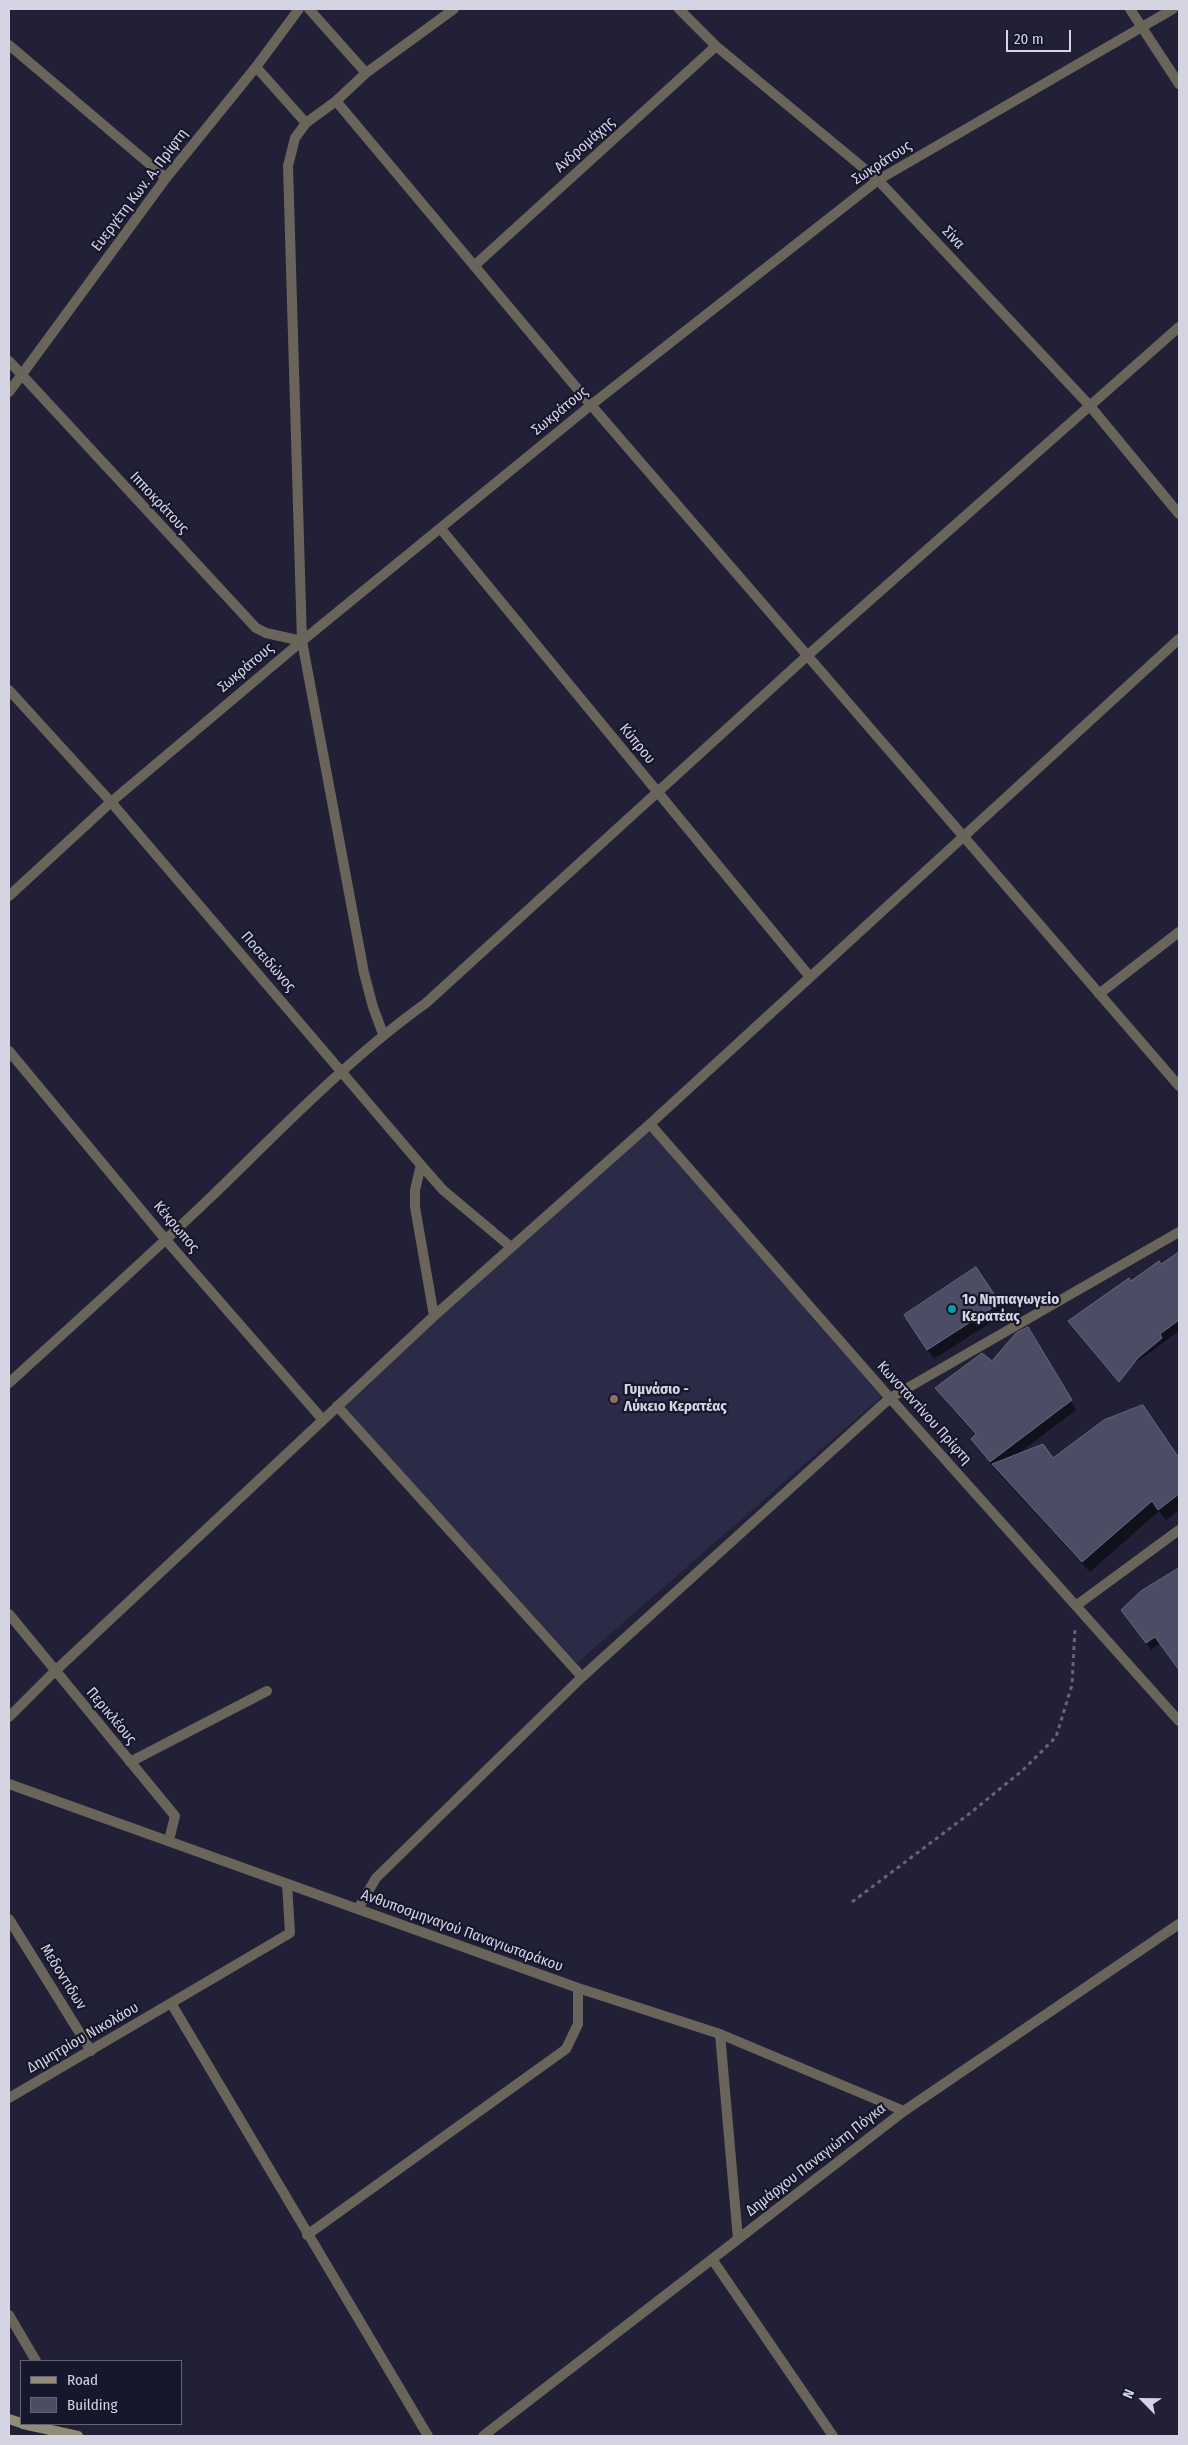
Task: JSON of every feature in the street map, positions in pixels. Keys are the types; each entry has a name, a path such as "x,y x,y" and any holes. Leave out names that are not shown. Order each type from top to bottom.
{"street":[{"name":"Ευεργέτη Κων. Α. Πρίφτη","path":"9,392 166,178 299,9"},
{"path":"309,9 366,73"},
{"path":"383,1034 373,1008 364,973 302,641 288,166 295,138 306,123 336,101 366,73 454,9"},
{"name":"Σίνα","path":"679,9 716,46 878,180 1090,406 1179,514"},
{"path":"1130,9 1179,84"},
{"name":"Σωκράτους","path":"9,896 111,802 302,641 590,405 878,180 1173,9"},
{"path":"9,45 166,178"},
{"name":"Ανδρομάχης","path":"474,266 716,46"},
{"path":"256,66 306,123"},
{"path":"336,101 590,405 1179,1086"},
{"path":"9,1383 166,1240 342,1071 383,1034 426,1004 808,655 1179,326"},
{"name":"Ιπποκράτους","path":"9,361 256,628 266,633 302,641"},
{"name":"Κύπρου","path":"441,529 810,977"},
{"path":"9,1717 54,1672 434,1316 650,1124 1179,639"},
{"name":"Ποσειδώνος","path":"9,690 111,802 443,1190 511,1247"},
{"path":"1099,994 1179,932"},
{"name":"Κέκρωπος","path":"9,1051 166,1240 323,1420"},
{"name":"Κωνσταντίνου Πρίφτη","path":"650,1124 890,1398 1179,1721"},
{"path":"421,1165 414,1190 415,1207 434,1316"},
{"path":"358,1910 376,1878 582,1677 890,1398 1179,1232"},
{"path":"337,1406 582,1677"},
{"path":"1077,1605 1179,1530"},
{"name":"Περικλέους","path":"9,1614 54,1672 175,1816 169,1840"},
{"path":"130,1762 267,1692"},
{"name":"Ανθυποσμηναγού Παναγιωταράκου","path":"9,1784 578,1988 720,2034 904,2110"},
{"name":"Δημητρίου Νικολάου","path":"9,2098 290,1932 287,1884"},
{"name":"Μεδοντιδων","path":"9,1919 91,2051"},
{"name":"Δημάρχου Παναγιώτη Πόγκα","path":"483,2436 904,2110 1179,1924"},
{"path":"307,2235 566,2049 578,2024 578,1988"},
{"path":"171,2003 428,2436"},
{"path":"720,2034 738,2239"},
{"path":"712,2259 833,2436"},
{"path":"9,2315 35,2360"},
{"path":"29,2425 78,2436"}],"path":[{"path":"852,1902 969,1814 1023,1770 1056,1737 1072,1685 1077,1605"}],"shaded area":[{"name":"Γυμνάσιο - Λύκειο Κερατέας","path":"644,1123 887,1392 577,1663 342,1406"}],"building":[{"path":"1179,1252 1179,1320 1160,1334 1162,1338 1138,1358 1119,1382 1068,1321 1129,1278 1131,1281 1159,1261 1161,1264"},
{"name":"1ο Νηπιαγωγείο Κερατέας","path":"976,1267 1000,1303 927,1350 904,1315"},
{"path":"1028,1327 1072,1400 990,1462 971,1439 976,1434 935,1388 982,1353 992,1361 1016,1333"},
{"path":"1143,1405 1179,1458 1179,1494 1158,1510 1152,1501 1082,1562 992,1464 1043,1444 1053,1458 1104,1420"},
{"path":"1179,1568 1179,1670 1155,1637 1146,1643 1121,1610 1141,1591"}],"place":[{"name":"1ο Νηπιαγωγείο Κερατέας","path":"952,1309"},
{"name":"Γυμνάσιο - Λύκειο Κερατέας","path":"614,1399"}]}
